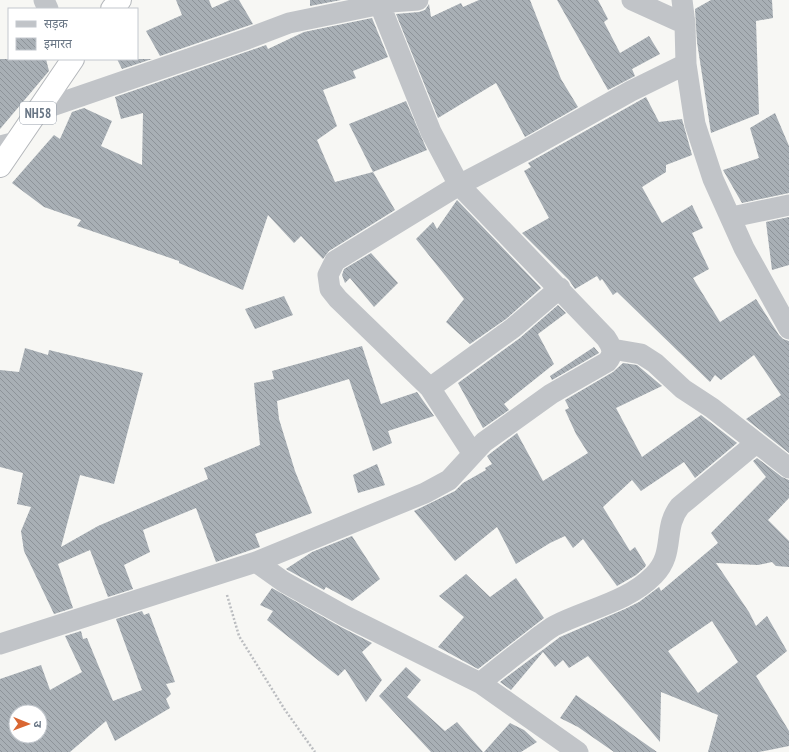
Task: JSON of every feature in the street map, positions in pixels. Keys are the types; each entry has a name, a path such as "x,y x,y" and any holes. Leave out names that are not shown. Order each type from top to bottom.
{"highway":[{"path":"113,8 120,0"},
{"name":"NH58","path":"0,166 40,110 72,60"}],"street":[{"path":"40,110 248,39 289,23 379,3 418,0"},
{"path":"632,0 685,24"},
{"path":"682,0 685,24 686,64 695,124 713,179 732,217 744,248 789,329"},
{"path":"0,644 256,562 425,493 449,480 484,442 551,394 607,362 612,356 612,349 606,338 560,288 459,185 431,132 379,3"},
{"path":"473,454 430,388 338,299 330,289 328,275 335,262 459,185 524,152 631,91 686,64"},
{"path":"732,217 789,204"},
{"path":"430,388 513,328 560,288"},
{"path":"612,349 641,354 655,364 683,389 712,408 789,468"},
{"path":"480,683 553,626 635,590 654,575 668,552 673,515 680,506 756,443"},
{"path":"256,562 284,582 345,616 480,683 578,752"}],"lane":[{"path":"0,141 22,135"}],"path":[{"path":"220,574 239,636 285,710 315,752"}],"building":[{"path":"176,0 209,0 212,8 230,0 239,0 253,24 160,56 146,31 182,15"},
{"path":"310,0 341,0 310,6"},
{"path":"479,0 530,0 561,79 578,107 525,137 496,83 438,118 396,14 419,12 425,10 429,4 431,17 461,3 463,7"},
{"path":"557,0 598,0 608,19 604,22 620,53 649,36 660,54 632,69 635,76 608,90"},
{"path":"711,0 772,0 773,18 756,21 759,114 711,133 697,42 695,9"},
{"path":"372,18 388,57 353,71 356,78 323,90 337,126 317,140 335,182 373,172 395,210 329,251 323,259 301,236 294,243 268,215 243,290 179,263 179,261 77,226 81,220 44,207 12,183 54,135 60,139 72,112 84,108 112,121 101,146 142,165 143,113 121,119 115,97 266,45 268,49 304,32"},
{"path":"0,59 46,60 49,71 0,129"},
{"path":"152,59 122,69 118,60"},
{"path":"646,97 659,122 682,119 692,155 666,165 666,172 642,187 662,223 692,205 703,228 692,233 709,269 693,278 720,322 756,299 779,335 783,339 789,341 789,453 746,419 781,395 754,355 721,380 715,375 710,382 617,292 613,295 602,279 600,281 597,276 575,289 569,280 522,233 549,218 524,171 531,167 528,163"},
{"path":"406,101 427,150 373,172 349,124"},
{"path":"775,113 789,146 789,193 742,203 723,170 759,158 750,128"},
{"path":"457,200 541,288 506,319 470,344 446,322 464,299 416,239 433,222 437,229"},
{"path":"789,217 789,265 772,270 766,222"},
{"path":"371,253 398,283 374,307 350,278 345,283 342,275 344,269"},
{"path":"284,296 293,315 255,329 245,309"},
{"path":"558,305 566,313 538,334 554,364 504,404 509,410 483,428 458,383 520,338"},
{"path":"362,346 381,404 417,392 434,416 388,431 392,443 373,451 349,379 277,401 279,419 295,471 312,513 255,534 260,547 216,562 196,508 143,530 150,552 124,565 133,589 108,597 90,550 58,564 73,608 54,614 24,551 21,531 31,507 17,504 23,473 0,467 0,370 19,372 25,348 48,355 49,350 143,373 114,484 80,475 61,547 98,526 208,479 204,468 260,445 254,383 274,379 272,371"},
{"path":"594,347 599,353 552,380 550,376"},
{"path":"623,363 637,365 662,386 616,408 642,457 701,415 737,443 695,478 684,462 641,491 632,480 603,507 630,551 635,547 646,565 645,567 636,575 617,586 583,539 573,548 565,536 550,543 516,564 497,527 455,561 414,511 455,491 463,483 486,470 485,468 492,464 487,456 517,433 543,481 588,453 576,434 565,410 569,408 565,400 613,372"},
{"path":"757,458 782,477 789,480 789,498 768,520 789,541 789,567 776,566 772,562 758,565 716,563 749,612 756,626 767,616 787,651 756,676 789,731 789,746 759,752 708,752 718,715 661,692 660,742 588,656 569,668 563,660 555,667 543,652 511,690 500,682 560,637 639,602 659,587 661,591 718,543 711,533 766,477 753,461","holes":["712,621 738,662 698,693 668,651"]},
{"path":"377,464 385,485 358,493 353,475"},
{"path":"352,536 380,579 352,601 326,587 324,590 286,569 312,552"},
{"path":"466,574 490,597 516,578 544,618 478,669 438,647 464,617 439,596"},
{"path":"272,588 372,643 362,652 382,680 366,702 345,669 338,676 267,620 273,611 260,605"},
{"path":"142,611 144,615 149,613 175,682 166,684 171,694 166,699 170,708 115,741 106,721 70,752 0,752 0,679 41,665 50,690 82,672 65,636 81,631 83,639 87,638 113,701 142,690 116,619"},
{"path":"406,667 421,680 407,697 445,731 457,722 483,752 431,752 379,696"},
{"path":"576,695 657,752 614,752 578,727 560,718"},
{"path":"510,723 524,730 537,742 521,752 484,752"}]}
